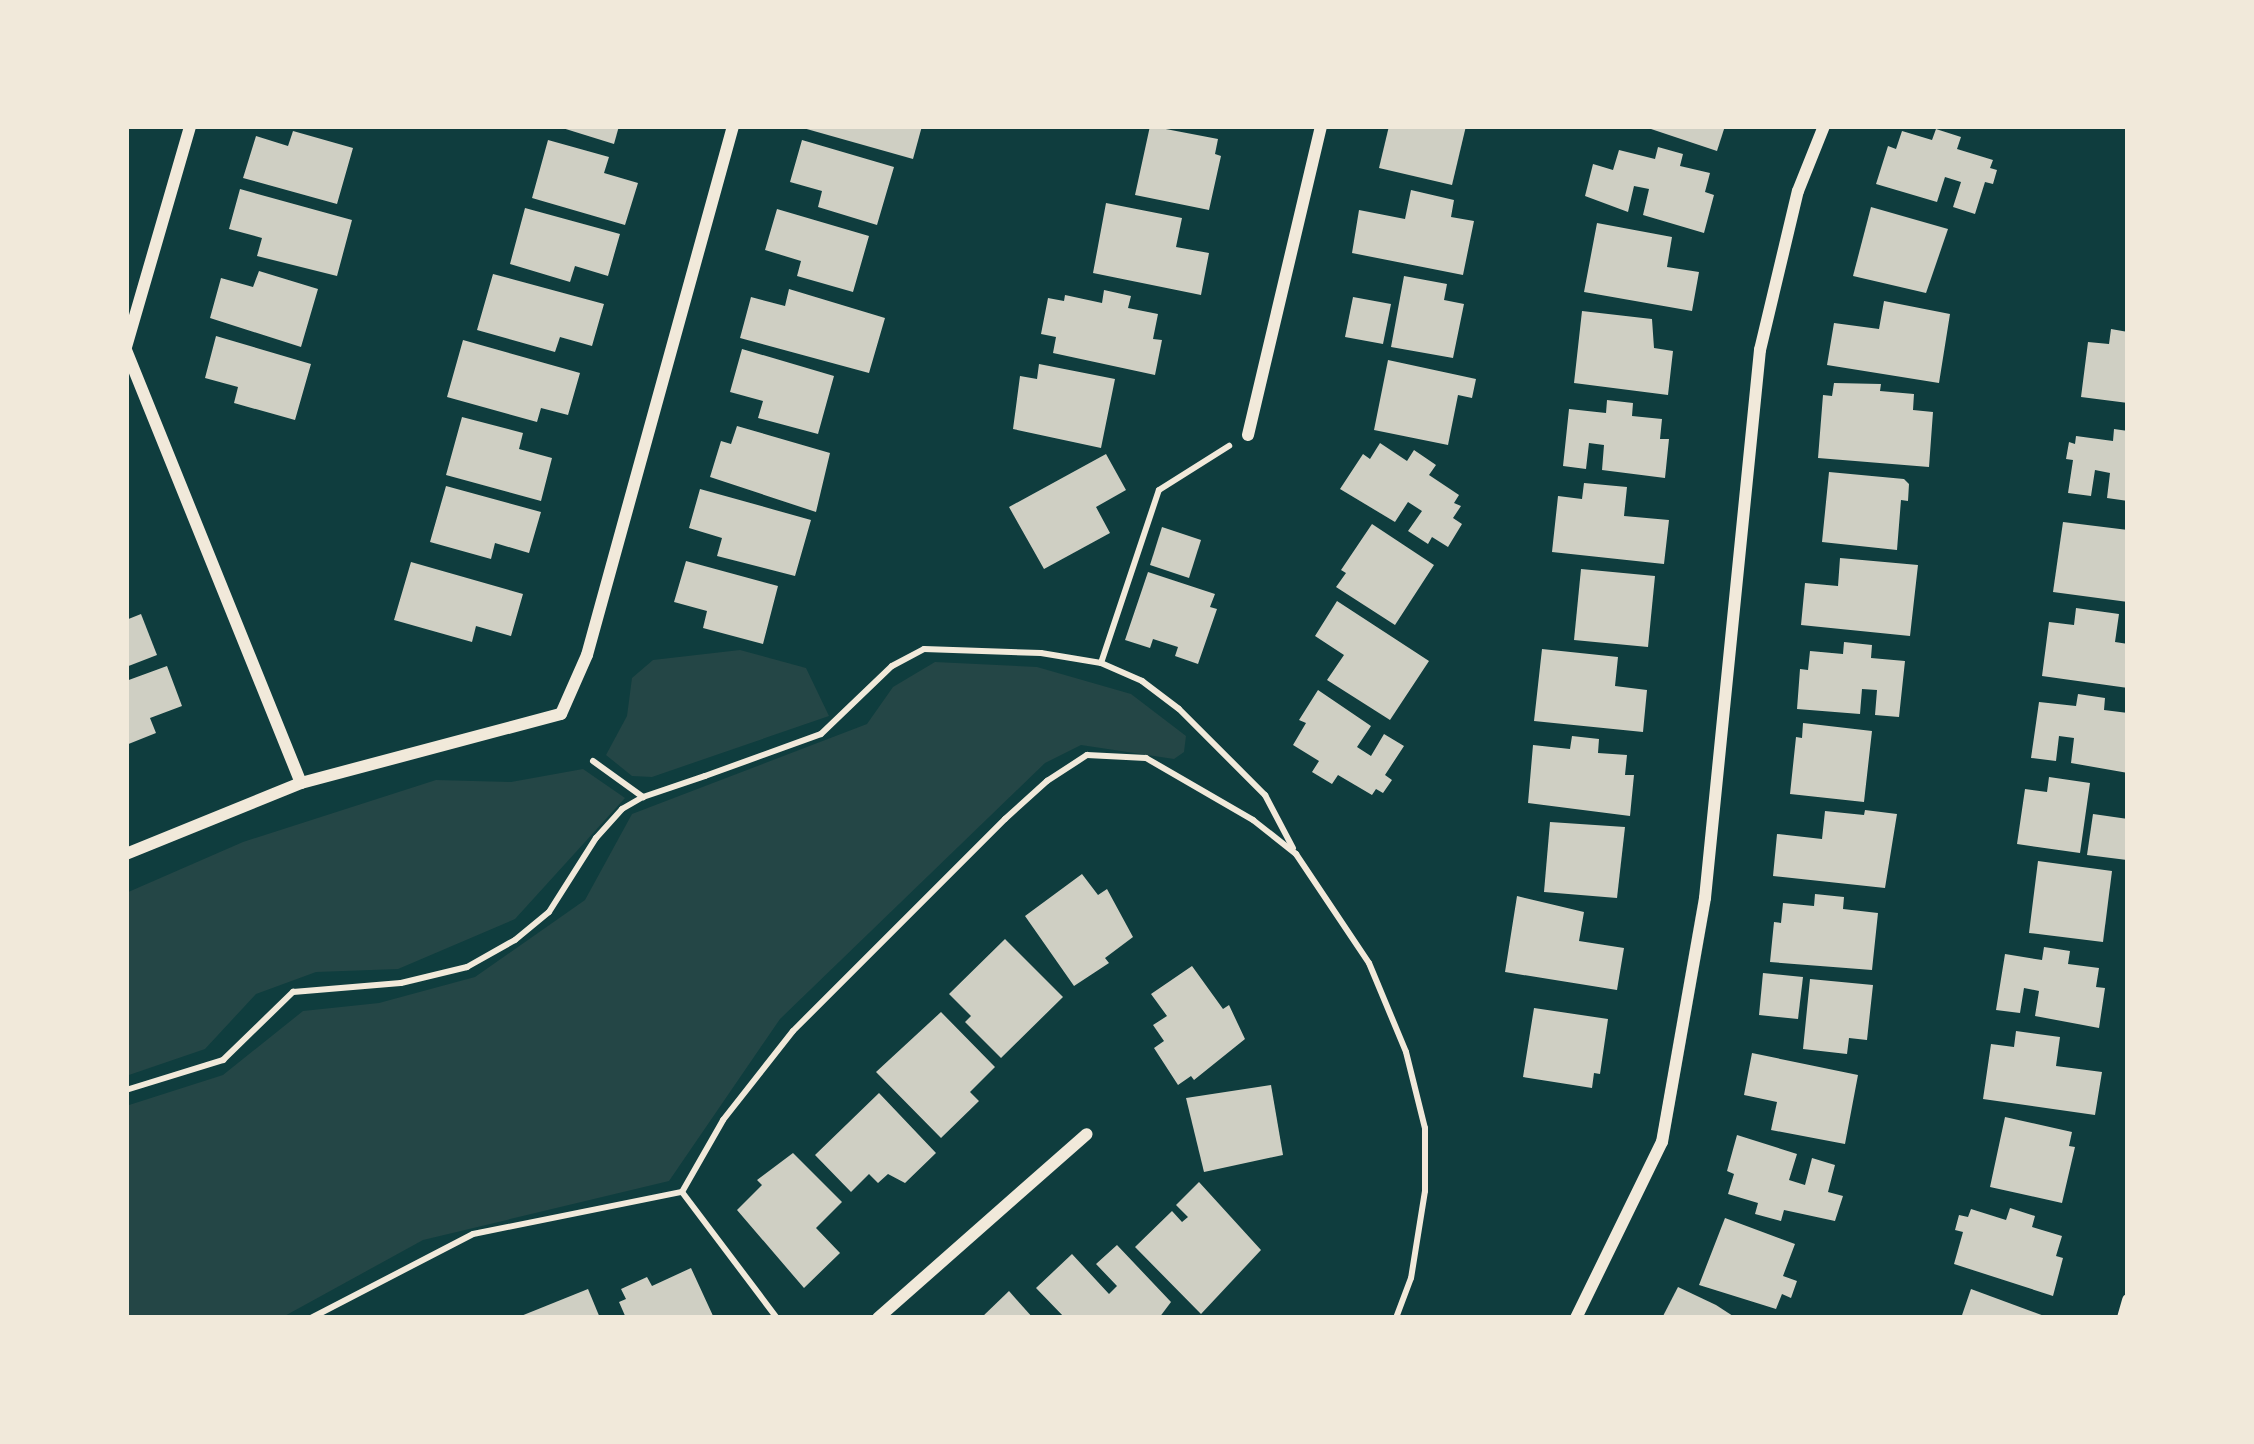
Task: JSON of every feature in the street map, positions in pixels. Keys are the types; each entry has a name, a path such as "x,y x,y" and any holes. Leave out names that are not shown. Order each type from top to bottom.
{"street":[{"path":"190,126 126,349 302,783"},
{"path":"126,854 302,783 561,714 586,655 733,126"},
{"path":"1248,435 1321,126"},
{"path":"1576,1318 1662,1142 1705,898 1760,350 1798,191 1824,126"},
{"path":"878,1318 1087,1134"},
{"path":"2123,1318 2128,1300"}],"path":[{"path":"1101,663 1159,490 1248,435"},
{"path":"126,1090 224,1060 293,992 401,983 467,967 515,940 549,912 609,824 643,797 821,734 892,665 924,649 1041,653 1101,663 1142,681 1264,795 1296,854 1369,963 1406,1052 1425,1128 1421,1213 1411,1279 1396,1318"},
{"path":"311,1318 473,1234 682,1192 723,1120 793,1031 1005,819 1047,781 1087,755 1146,758 1253,820 1296,854"},
{"path":"593,761 643,797"},
{"path":"682,1192 777,1318"}],"shaded area":[{"path":"740,650 806,668 829,716 652,777 632,776 606,755 627,716 632,678 653,660"},
{"path":"935,662 1037,667 1131,694 1186,736 1184,752 1174,759 1081,745 1045,763 780,1019 669,1181 423,1240 281,1318 126,1318 126,1106 223,1075 303,1011 379,1003 475,977 585,900 632,814 867,724 893,687"},
{"path":"583,769 625,798 515,919 398,969 316,972 256,994 205,1049 126,1076 126,893 243,842 436,780 511,782"}],"building":[{"path":"556,126 619,126 614,144"},
{"path":"796,126 922,126 913,159"},
{"path":"1150,126 1218,139 1215,154 1221,156 1209,210 1135,195"},
{"path":"1389,126 1466,126 1452,185 1379,168"},
{"path":"1642,126 1725,126 1717,151"},
{"path":"1936,129 1961,137 1957,149 1993,160 1990,168 1997,170 1993,184 1985,182 1975,214 1953,207 1961,182 1945,177 1937,202 1876,184 1888,146 1896,149 1902,131 1932,140"},
{"path":"293,131 353,148 337,204 243,178 256,136 288,146"},
{"path":"548,140 609,157 604,173 638,183 625,225 532,198"},
{"path":"802,140 894,167 877,225 818,207 822,191 790,182"},
{"path":"1658,147 1683,154 1680,166 1710,173 1705,192 1714,195 1704,233 1643,215 1649,189 1634,186 1628,212 1585,196 1593,164 1613,170 1619,150 1655,159"},
{"path":"240,189 352,220 337,276 257,256 262,238 229,229"},
{"path":"1411,190 1454,200 1451,217 1474,221 1463,275 1352,253 1359,210 1405,219"},
{"path":"1106,203 1182,218 1176,247 1209,253 1201,295 1093,273"},
{"path":"1871,207 1948,229 1926,293 1853,276"},
{"path":"525,208 620,234 608,276 575,266 570,282 510,264"},
{"path":"777,209 869,236 853,292 797,276 801,261 765,250"},
{"path":"1597,223 1672,237 1667,267 1699,272 1692,311 1584,292"},
{"path":"259,271 318,289 301,347 210,318 221,278 253,287"},
{"path":"493,274 604,304 592,346 560,337 555,352 477,330"},
{"path":"1404,276 1447,284 1444,300 1464,304 1453,358 1391,347"},
{"path":"789,289 885,318 869,373 740,338 751,297 785,306"},
{"path":"1104,290 1131,296 1128,308 1158,314 1153,339 1162,340 1155,375 1053,353 1056,337 1041,334 1048,298 1064,301 1065,295 1102,303"},
{"path":"1353,297 1391,304 1383,344 1345,337"},
{"path":"1884,301 1950,314 1939,383 1827,365 1834,323 1879,329"},
{"path":"1582,311 1652,319 1654,348 1673,351 1668,395 1574,383"},
{"path":"2111,329 2128,332 2128,403 2081,397 2088,342 2109,344"},
{"path":"216,336 311,364 295,420 234,403 238,387 205,378"},
{"path":"463,340 580,373 568,415 541,408 537,422 447,397"},
{"path":"742,349 834,376 818,434 758,418 763,401 730,392"},
{"path":"1388,360 1476,379 1472,398 1458,395 1448,445 1374,430"},
{"path":"1039,364 1115,379 1101,448 1013,429 1020,376 1037,379"},
{"path":"1834,383 1881,384 1880,391 1914,394 1913,410 1933,412 1929,467 1818,458 1823,395 1832,396"},
{"path":"1607,400 1633,403 1632,416 1662,419 1660,439 1669,439 1665,478 1602,470 1604,445 1589,443 1586,469 1563,466 1569,409 1606,413"},
{"path":"462,417 523,433 519,449 552,458 541,501 446,475"},
{"path":"737,426 830,453 816,512 710,477 721,441 731,444"},
{"path":"2114,429 2128,431 2128,501 2107,498 2110,473 2095,470 2091,496 2068,493 2073,460 2066,459 2069,442 2075,444 2076,436 2113,441"},
{"path":"1380,443 1407,461 1414,450 1436,465 1429,475 1459,495 1454,503 1461,506 1453,518 1462,524 1448,547 1432,537 1428,544 1408,531 1422,511 1408,502 1395,522 1340,489 1363,454 1370,459"},
{"path":"1106,454 1126,490 1096,507 1110,533 1044,569 1009,507"},
{"path":"1829,472 1904,479 1909,484 1908,501 1901,500 1897,550 1822,542"},
{"path":"1584,483 1627,487 1624,516 1669,520 1664,564 1552,552 1558,496 1582,499"},
{"path":"446,486 541,512 529,553 495,543 491,559 430,542"},
{"path":"700,489 811,520 795,576 717,556 722,538 689,528"},
{"path":"2063,522 2128,530 2128,602 2053,592"},
{"path":"1372,524 1434,565 1395,625 1336,587 1346,573 1341,570"},
{"path":"1162,527 1201,540 1189,578 1150,565"},
{"path":"1840,558 1918,565 1910,636 1801,625 1805,583 1838,586"},
{"path":"686,561 778,586 763,644 703,628 707,611 674,602"},
{"path":"411,562 523,594 511,636 476,626 472,642 394,620"},
{"path":"1581,569 1655,576 1648,647 1574,640"},
{"path":"1148,572 1215,594 1210,607 1217,609 1198,664 1175,656 1178,647 1153,639 1150,648 1125,640"},
{"path":"1337,601 1429,661 1390,720 1327,680 1344,655 1315,636"},
{"path":"2076,608 2119,614 2115,642 2128,644 2128,688 2042,676 2049,622 2074,625"},
{"path":"141,614 157,655 126,667 126,620"},
{"path":"1844,642 1872,645 1871,658 1905,661 1899,717 1875,715 1877,690 1862,689 1860,714 1797,709 1800,669 1808,670 1810,651 1843,654"},
{"path":"1542,649 1618,657 1615,686 1647,690 1643,732 1534,721"},
{"path":"167,666 182,706 150,718 156,733 126,745 126,681"},
{"path":"1318,690 1371,726 1357,747 1371,756 1384,734 1404,746 1385,775 1392,780 1383,793 1376,789 1372,795 1338,775 1332,784 1312,772 1319,761 1293,745 1306,723 1299,720"},
{"path":"2078,694 2105,698 2104,710 2128,713 2128,773 2071,763 2074,738 2059,736 2056,761 2031,758 2039,702 2076,706"},
{"path":"1803,723 1872,731 1864,802 1790,794 1796,737 1802,738"},
{"path":"1572,736 1599,739 1598,753 1627,755 1625,775 1634,775 1630,816 1528,803 1533,745 1570,749"},
{"path":"2049,777 2090,783 2080,853 2017,844 2025,789 2047,792"},
{"path":"1865,810 1897,814 1885,888 1773,876 1777,834 1822,839 1825,811 1864,815"},
{"path":"2093,814 2128,819 2127,860 2087,855"},
{"path":"1550,822 1625,827 1617,898 1544,892"},
{"path":"2038,861 2112,871 2103,942 2029,933"},
{"path":"1082,874 1098,895 1107,889 1133,937 1105,958 1109,963 1074,986 1025,916"},
{"path":"1815,894 1844,897 1843,909 1878,913 1872,970 1770,962 1774,922 1781,923 1783,903 1814,906"},
{"path":"1517,896 1584,912 1579,941 1624,948 1617,990 1505,972"},
{"path":"1005,939 1063,997 1001,1058 965,1022 971,1016 949,994"},
{"path":"2044,947 2070,951 2068,964 2099,968 2096,987 2105,988 2099,1028 2035,1016 2039,991 2024,988 2020,1013 1996,1010 2005,954 2042,960"},
{"path":"1192,966 1223,1009 1229,1005 1245,1039 1194,1080 1191,1076 1178,1085 1154,1048 1164,1041 1153,1025 1167,1016 1151,994"},
{"path":"1763,973 1803,977 1798,1019 1759,1015"},
{"path":"1810,979 1873,985 1867,1040 1849,1038 1847,1054 1803,1049"},
{"path":"1534,1008 1608,1019 1600,1074 1594,1073 1592,1088 1523,1077"},
{"path":"941,1012 995,1067 970,1092 979,1101 941,1138 876,1072"},
{"path":"2016,1031 2060,1037 2056,1066 2102,1072 2095,1115 1983,1099 1991,1044 2014,1047"},
{"path":"1752,1053 1858,1075 1845,1144 1771,1130 1777,1102 1744,1095"},
{"path":"1271,1085 1283,1155 1204,1172 1186,1098"},
{"path":"879,1093 936,1153 905,1183 888,1174 878,1183 869,1174 851,1192 815,1155"},
{"path":"2005,1117 2072,1132 2069,1146 2075,1147 2062,1203 1990,1187"},
{"path":"1737,1135 1797,1154 1789,1180 1805,1185 1812,1158 1835,1165 1828,1192 1843,1196 1835,1221 1784,1210 1781,1221 1755,1214 1758,1203 1728,1194 1734,1174 1727,1171"},
{"path":"793,1153 842,1202 816,1228 840,1253 804,1288 737,1210 762,1185 757,1180"},
{"path":"1199,1182 1261,1250 1201,1314 1135,1247 1172,1211 1182,1222 1188,1217 1176,1205"},
{"path":"2010,1208 2035,1216 2032,1227 2062,1236 2056,1256 2063,1258 2053,1296 1954,1264 1963,1232 1955,1230 1959,1215 1968,1217 1971,1209 2006,1220"},
{"path":"1725,1218 1795,1244 1783,1276 1797,1281 1791,1298 1782,1294 1776,1309 1699,1285"},
{"path":"1117,1245 1171,1302 1159,1318 1065,1318 1036,1288 1072,1254 1109,1294 1117,1286 1096,1264"},
{"path":"691,1268 714,1318 626,1318 619,1302 626,1299 621,1289 647,1277 652,1286"},
{"path":"1678,1287 1716,1305 1736,1318 1662,1318"},
{"path":"588,1289 600,1318 516,1318"},
{"path":"1971,1289 2047,1317 2047,1318 1961,1318"},
{"path":"1009,1291 1033,1318 981,1318"}]}
